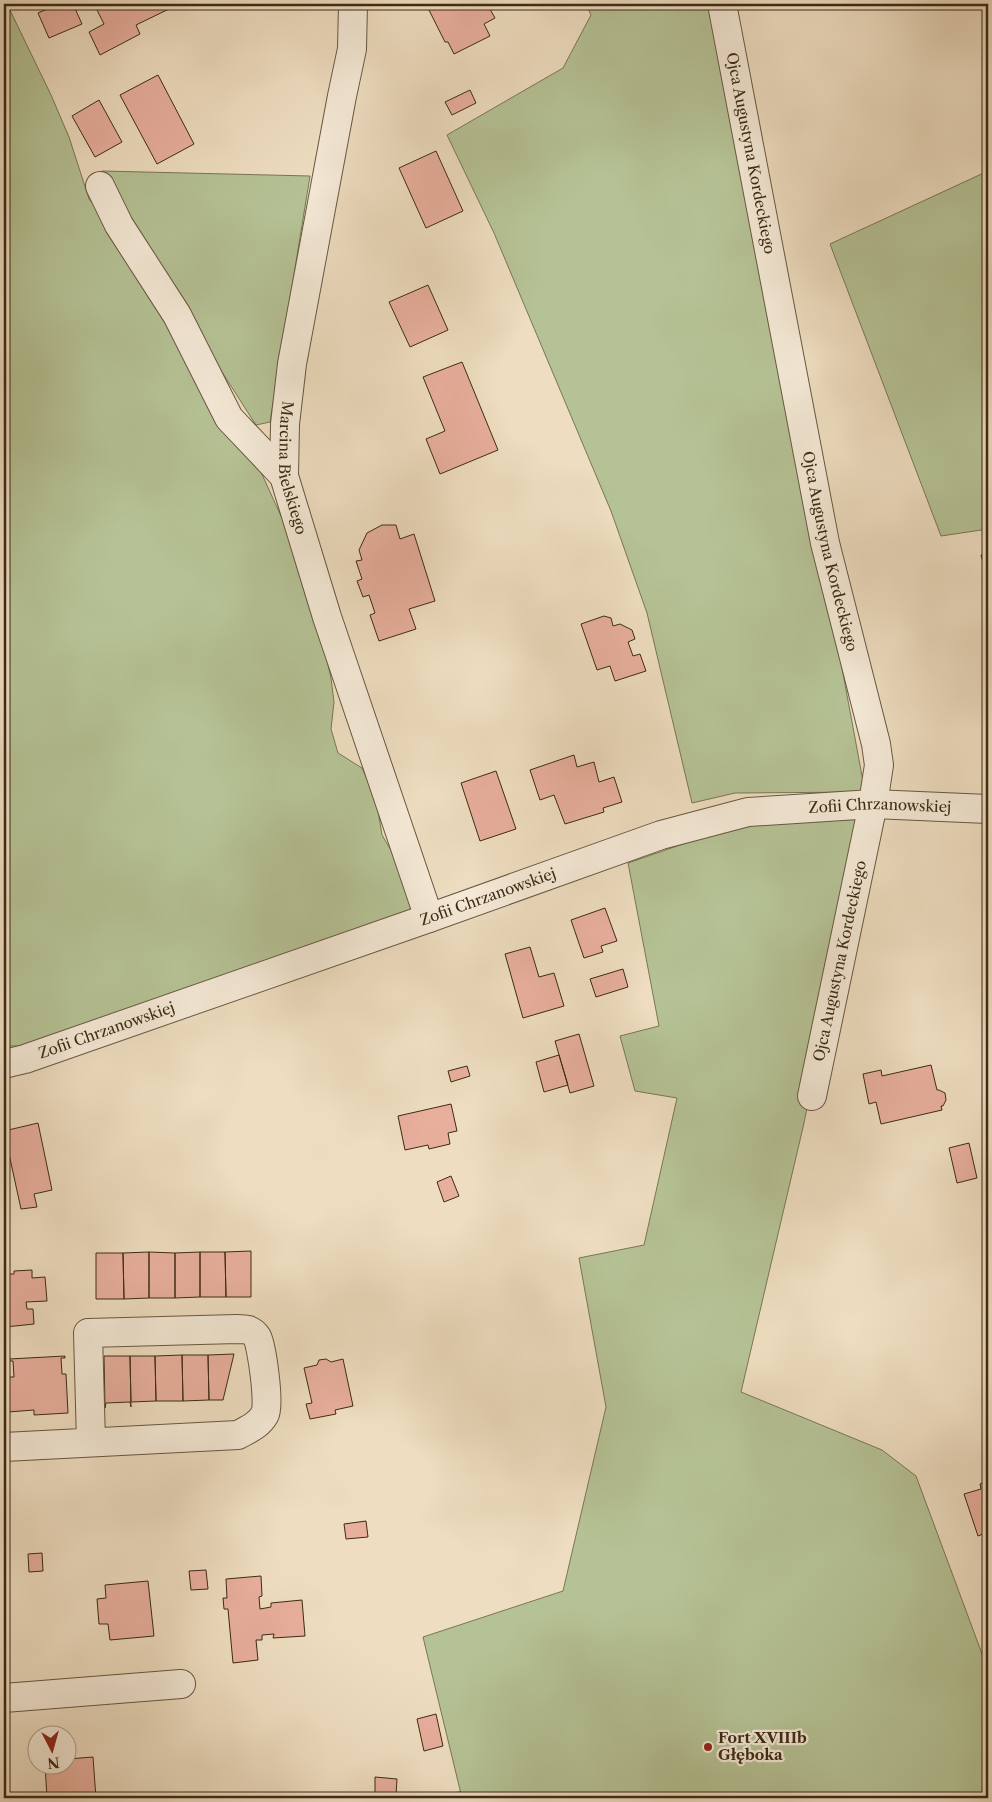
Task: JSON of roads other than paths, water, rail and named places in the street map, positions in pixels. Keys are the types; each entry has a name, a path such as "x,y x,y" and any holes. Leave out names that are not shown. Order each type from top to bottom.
{"street":[{"name":"Marcina Bielskiego","path":"353,4 352,49 292,364 285,424 284,476 327,617 429,918"},
{"name":"Ojca Augustyna Kordeckiego","path":"722,4 825,543 876,744 878,765 873,804 812,1096"},
{"path":"100,186 119,225 177,315 229,418 284,476"},
{"name":"Zofii Chrzanowskiej","path":"4,1064 34,1056 661,835 748,812 873,804 988,809"},
{"path":"4,1447 238,1435 255,1426 266,1413 267,1400 260,1345 257,1336 248,1329 88,1333 91,1442"},
{"path":"4,1698 181,1684"}],"place":[{"name":"Fort XVIIIb Głęboka","path":"708,1747"}]}
